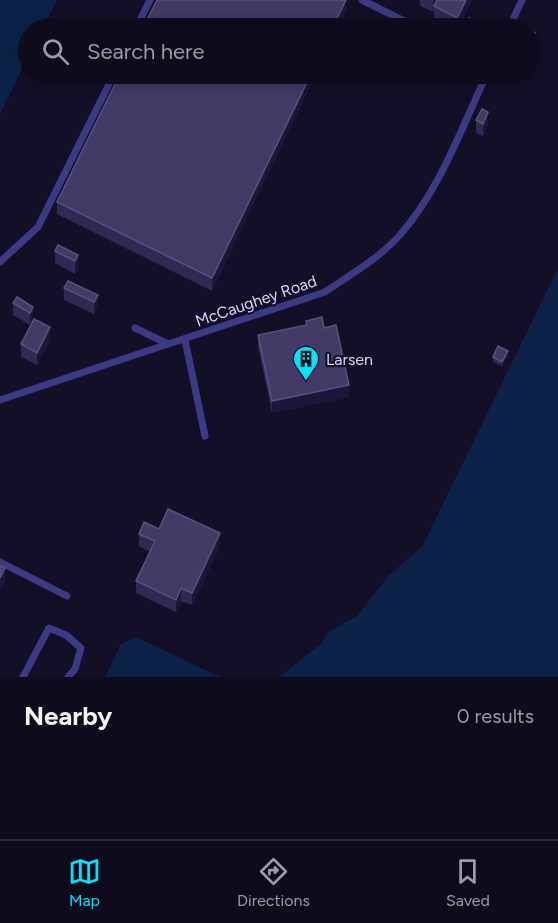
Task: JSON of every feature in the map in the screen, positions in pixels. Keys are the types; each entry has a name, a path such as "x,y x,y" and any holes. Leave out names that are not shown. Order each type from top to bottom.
{"lane":[{"path":"141,18 150,0"},
{"path":"362,0 398,18"},
{"path":"514,18 522,0"},
{"path":"0,262 38,227 109,84"},
{"name":"McCaughey Road","path":"0,400 325,292 365,265 398,237 425,202 482,84"},
{"path":"135,328 168,344"},
{"path":"185,340 205,436"},
{"path":"0,562 67,596"},
{"path":"23,677 49,628 66,635 81,648 75,669 68,677"}],"water":[{"path":"0,0 57,0 48,18 18,18 18,77 0,114"},
{"path":"558,268 558,677 279,677 321,644 328,632 357,616 389,575 422,547"},
{"path":"136,637 220,677 105,677 121,644"}],"building":[{"path":"157,0 346,0 337,18 148,18"},
{"path":"437,0 466,0 457,18 434,6"},
{"path":"115,84 306,84 212,278 57,202"},
{"path":"482,109 488,112 483,124 476,120"},
{"path":"58,245 78,255 75,261 55,251"},
{"path":"68,281 98,295 94,302 64,288"},
{"path":"17,297 33,307 30,313 13,303"},
{"name":"Larsen","path":"322,317 324,328 336,325 349,385 272,401 258,335 307,325 306,321"},
{"path":"34,319 50,327 37,353 21,344"},
{"path":"498,346 508,351 502,362 493,357"},
{"path":"168,509 220,533 192,593 181,588 176,600 136,581 155,541 139,534 144,522 159,529"},
{"path":"0,566 5,568 0,578"}],"place":[{"name":"Larsen","path":"306,382"}]}
